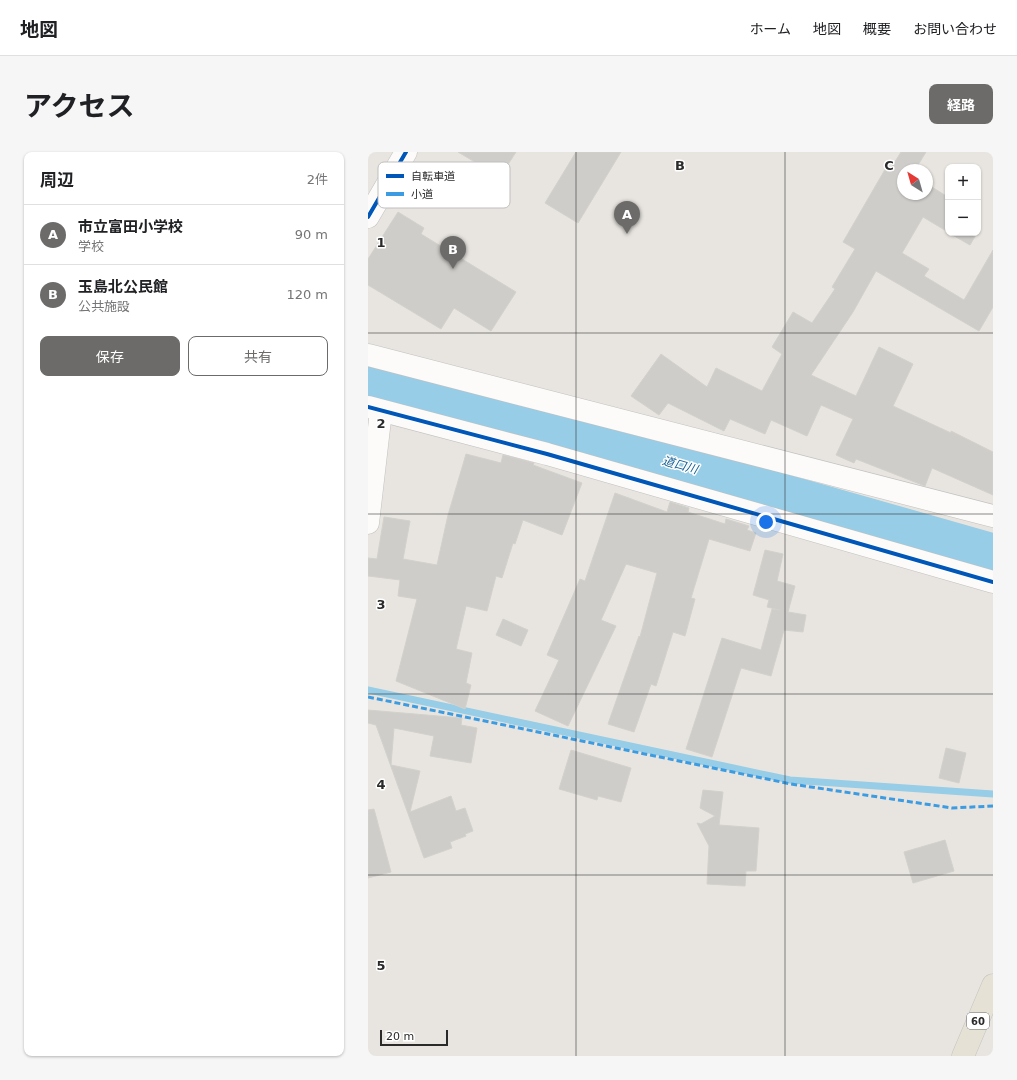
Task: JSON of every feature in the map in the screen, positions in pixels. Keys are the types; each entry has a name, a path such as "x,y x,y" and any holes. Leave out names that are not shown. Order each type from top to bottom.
{"main road":[{"name":"60","path":"963,1056 993,985"}],"street":[{"path":"400,162 406,152"},
{"path":"368,217 378,200"},
{"path":"368,355 734,451 993,516"},
{"path":"368,523 375,409 547,454 993,582"}],"building":[{"path":"458,152 516,152 510,162 475,162"},
{"path":"576,152 621,152 578,223 545,203"},
{"path":"901,152 926,152 919,164 897,164 897,200 933,200 933,188 945,195 945,230 923,217 902,253 929,269 924,276 964,300 993,250 993,307 979,331 876,271 853,312 811,375 856,396 879,347 913,364 893,406 951,433 951,431 993,452 993,495 932,468 925,486 856,459 854,463 836,455 853,419 821,405 807,436 771,420 765,434 730,419 724,431 668,403 659,415 631,396 661,354 707,387 716,368 762,391 782,354 772,347 793,312 812,323 835,289 832,287 855,249 843,242 887,166 891,168"},
{"path":"398,212 424,228 421,234 516,292 491,331 454,308 441,329 368,285 368,259"},
{"path":"954,236 975,236 970,245"},
{"path":"466,454 501,463 503,455 534,463 533,465 582,483 562,535 523,520 515,544 513,543 502,578 496,576 487,611 466,606 456,649 472,653 466,683 471,685 465,709 396,681 417,599 398,596 400,580 368,576 368,558 377,559 384,517 410,521 403,559 437,565 448,515"},
{"path":"615,493 667,512 670,502 689,508 688,512 725,524 726,519 749,526 747,530 756,533 750,551 709,539 691,598 695,599 685,636 673,632 656,686 651,684 634,732 608,724 639,636 640,637 657,573 626,564 601,620 616,626 568,726 535,711 559,660 547,655 580,579 585,581"},
{"path":"765,550 783,554 777,581 795,586 788,612 806,615 803,632 784,630 771,676 741,668 712,757 686,749 722,638 761,650 772,609 780,610 767,607 769,600 753,595"},
{"path":"503,619 528,630 521,646 496,635"},
{"path":"368,710 462,718 461,725 477,728 471,763 430,756 434,736 394,728 391,765 420,771 410,812 451,796 456,811 465,808 473,831 465,834 466,836 450,842 452,848 424,858 376,725 368,723"},
{"path":"946,748 966,753 959,783 939,778"},
{"path":"571,750 631,768 621,802 598,796 597,800 559,789"},
{"path":"703,790 723,792 719,825 759,828 756,871 746,871 745,886 707,884 709,846 697,823 701,824 715,816 700,808"},
{"path":"374,809 391,872 368,878 368,810"},
{"path":"945,840 954,871 913,883 904,852"}],"waterway":[{"name":"道口川","path":"368,376 993,554"},
{"path":"368,690 790,780 993,794"}],"marked path":[{"path":"368,697 791,784 952,808 993,806"}],"cycle path":[{"path":"400,162 406,152"},
{"path":"368,217 378,200"},
{"path":"368,407 547,454 993,582"}],"place":[{"name":"市立富田小学校","path":"627,234"},
{"name":"玉島北公民館","path":"453,269"}]}
